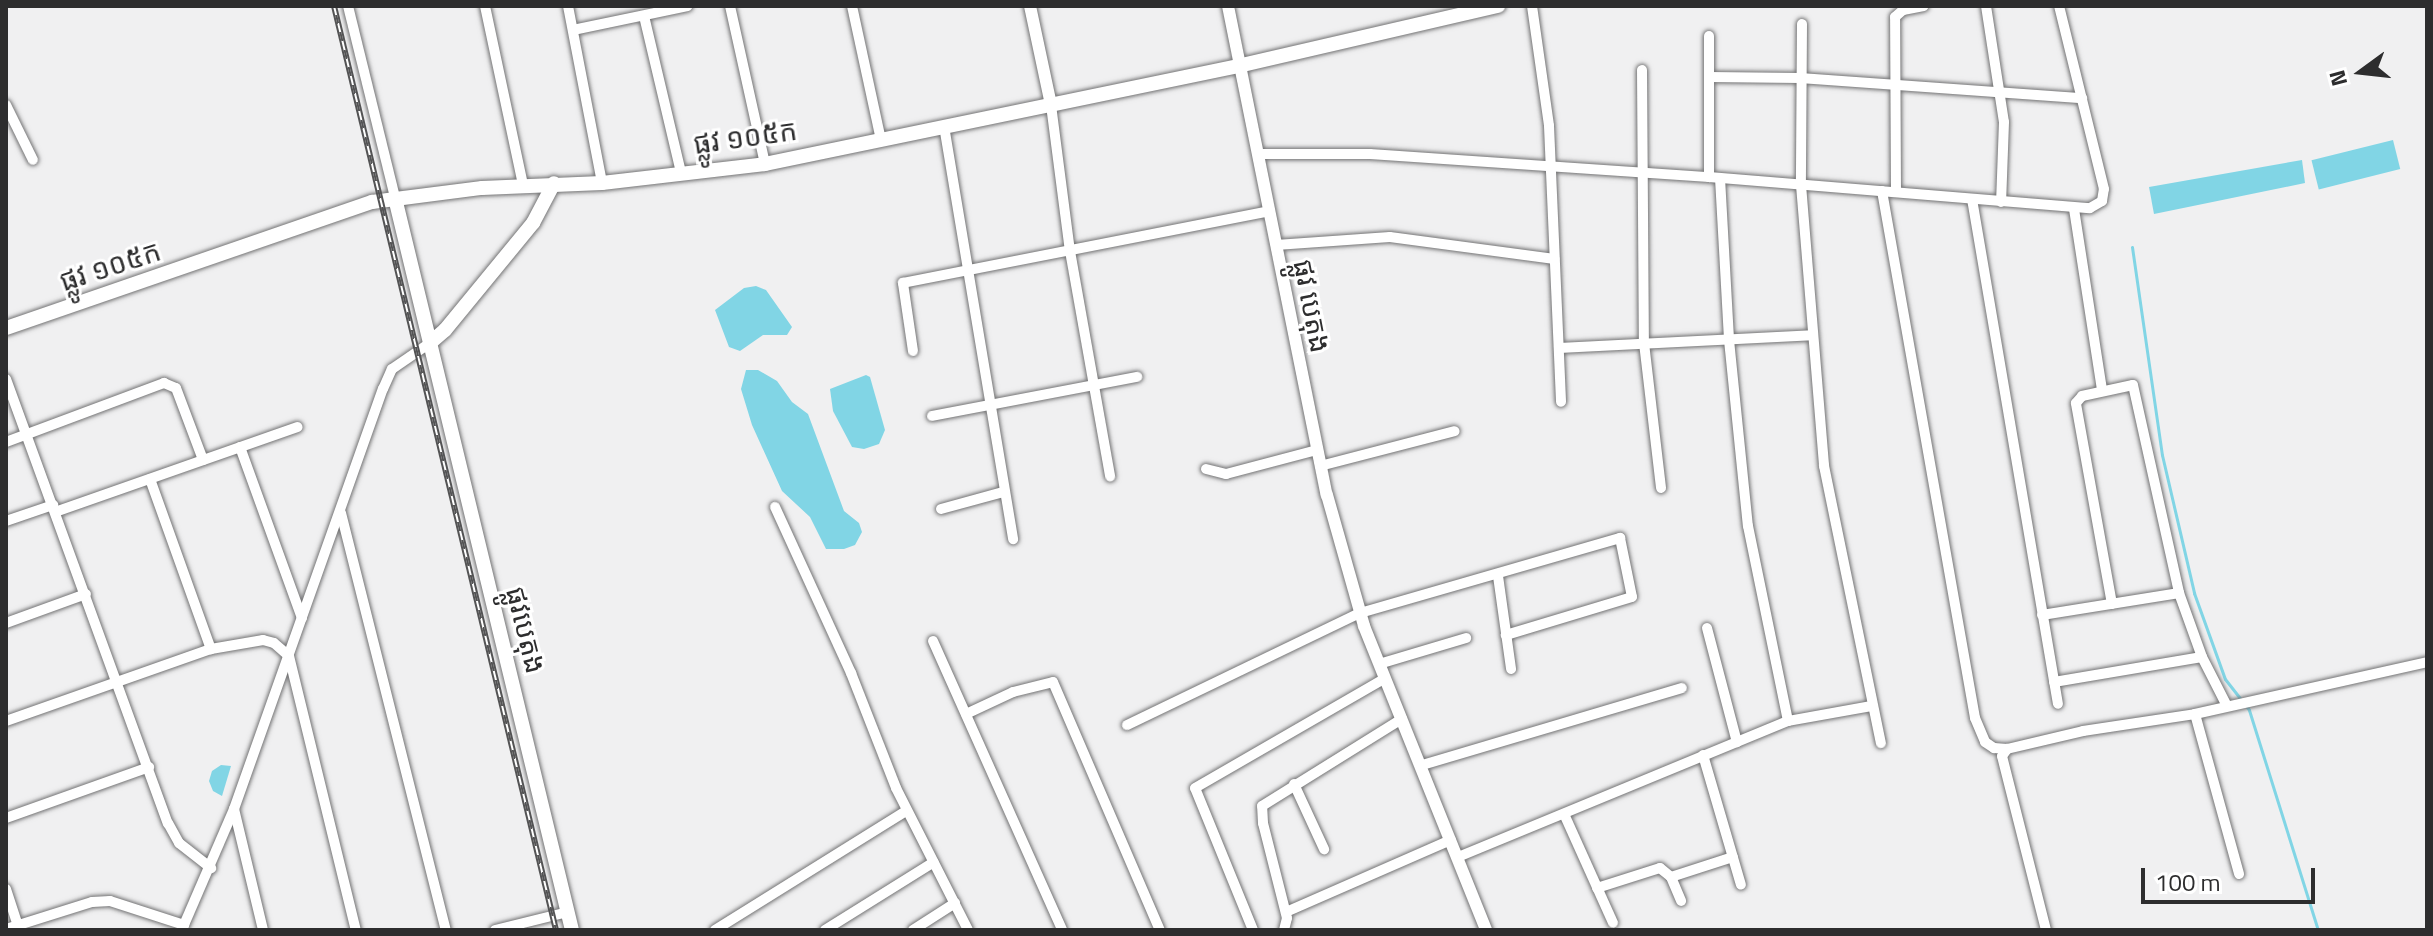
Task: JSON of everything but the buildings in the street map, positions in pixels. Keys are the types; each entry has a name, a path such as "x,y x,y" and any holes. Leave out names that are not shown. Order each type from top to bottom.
{"main road":[{"name":"ផ្លូវ ១០៥ក","path":"6,327 372,202 523,185 602,183 765,164 1242,65 1475,8 1498,6"},
{"path":"430,343 445,330 533,223 554,183"},
{"name":"ផ្លូវបេតុង","path":"395,198 572,930"}],"street":[{"path":"348,6 395,198"},
{"path":"485,6 523,185"},
{"path":"568,6 602,183"},
{"path":"573,30 688,6"},
{"path":"730,6 765,164"},
{"path":"852,6 881,140"},
{"path":"1030,6 1051,105 1070,251 1110,476"},
{"name":"ផ្លូវ បេតុង","path":"1228,6 1320,466 1360,613 1486,930"},
{"path":"1532,6 1552,168 1561,402"},
{"path":"1896,191 1895,17 1903,10 1924,6"},
{"path":"1986,6 2004,122 2001,202"},
{"path":"1260,154 1370,154 1896,191 2074,209 2096,207 2102,201 2104,189 2059,6"},
{"path":"644,16 681,173"},
{"path":"1802,24 1801,185 1824,466 1881,743"},
{"path":"1709,36 1714,177 1748,526 1788,721"},
{"path":"1642,70 1644,343 1661,488"},
{"path":"1709,77 1800,78 2082,98"},
{"path":"6,105 33,160"},
{"path":"944,126 1013,539"},
{"path":"1882,191 1975,718 1985,742 1994,748 2007,749 2083,731 2195,714 2427,662"},
{"path":"1972,199 2058,704"},
{"path":"2074,209 2102,390"},
{"path":"913,351 902,284 1269,211"},
{"path":"1276,245 1390,237 1555,259"},
{"path":"1559,348 1812,335"},
{"path":"6,929 92,902 110,901 184,925 234,809 392,369 430,343"},
{"path":"932,416 1137,377"},
{"path":"6,379 179,843 211,868"},
{"path":"6,442 164,383 176,388 203,460"},
{"path":"2112,604 2075,407 2078,397 2133,385 2137,391 2179,593 2202,657 2230,706"},
{"path":"6,521 150,479 298,427"},
{"path":"1320,466 1455,431"},
{"path":"240,447 302,618"},
{"path":"1206,469 1226,474 1317,450"},
{"path":"150,479 211,649"},
{"path":"941,509 1003,492"},
{"path":"775,507 851,673 906,811 968,930"},
{"path":"341,513 446,930"},
{"path":"1127,725 1360,613 1498,576 1618,537 1632,597 1506,635"},
{"path":"1498,576 1511,669"},
{"path":"2042,615 2179,593"},
{"path":"6,623 86,594"},
{"path":"1707,628 1737,742"},
{"path":"1379,664 1466,638"},
{"path":"6,721 211,649 263,640 274,643 289,656 356,930"},
{"path":"933,641 1062,930"},
{"path":"2054,682 2202,657"},
{"path":"1253,930 1195,788 1384,679"},
{"path":"966,714 1013,692 1053,682 1160,930"},
{"path":"1422,765 1682,688"},
{"path":"1458,857 1565,816 1788,721 1871,706"},
{"path":"2195,714 2239,874"},
{"path":"1284,930 1286,912 1261,808 1294,784 1402,719"},
{"path":"2007,749 2002,756 2046,930"},
{"path":"1703,755 1741,885"},
{"path":"6,818 149,767"},
{"path":"1294,784 1324,849"},
{"path":"234,809 263,930"},
{"path":"715,930 906,811"},
{"path":"1565,816 1613,923"},
{"path":"1286,912 1451,840"},
{"path":"1671,877 1733,857"},
{"path":"825,930 934,862"},
{"path":"1597,888 1654,868 1666,871 1671,877 1681,901"},
{"path":"6,889 18,925"},
{"path":"913,930 955,903"},
{"path":"495,930 520,927 568,912"}],"water":[{"path":"2393,140 2400,169 2319,189 2311,160"},
{"path":"2302,160 2305,183 2154,214 2149,187"},
{"path":"756,286 766,290 792,327 787,335 763,335 740,351 729,347 715,310 744,288"},
{"path":"746,370 758,370 777,381 792,402 808,414 844,511 859,523 862,532 855,545 844,549 826,549 810,517 782,491 752,425 741,389"},
{"path":"866,375 870,377 885,430 879,444 864,449 852,447 833,411 830,389"},
{"path":"221,765 231,766 222,796 213,791 209,781 212,771"}],"waterway":[{"path":"2132,247 2162,455 2194,593 2225,679 2249,710 2318,930"}],"railway":[{"path":"334,6 556,930"}]}
